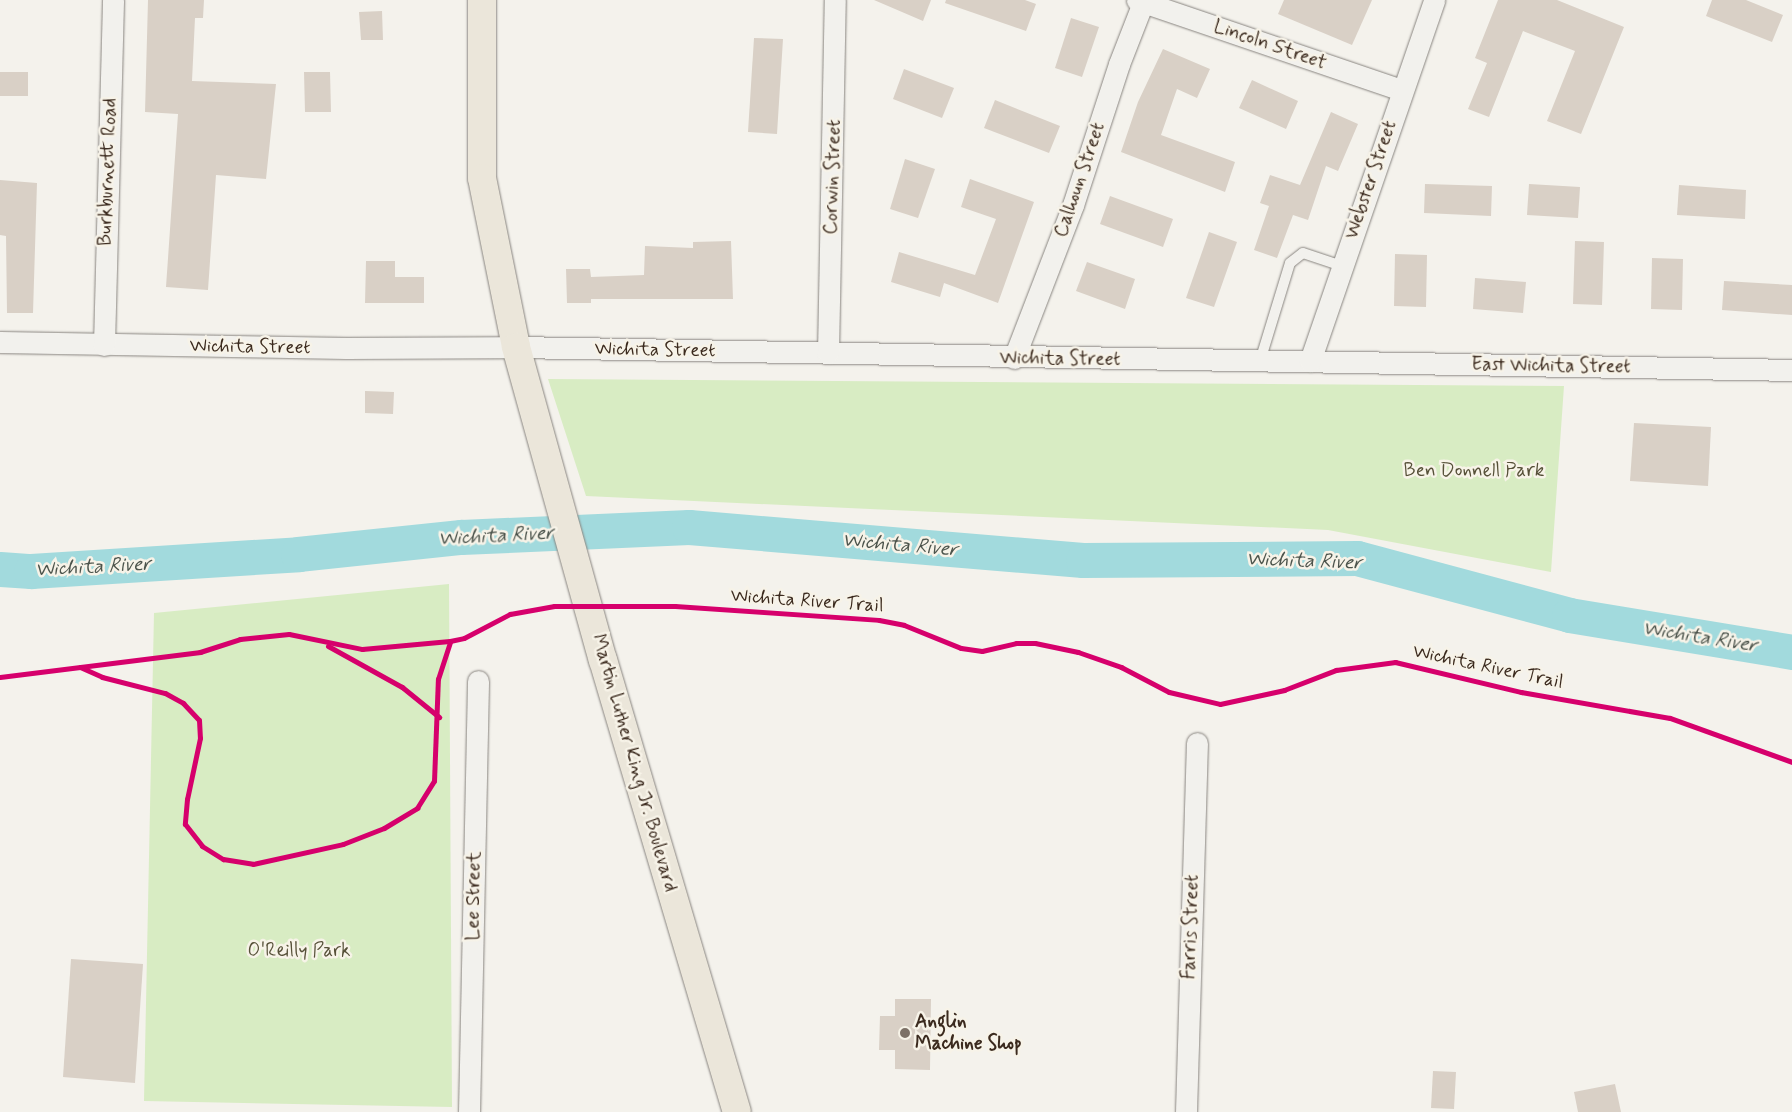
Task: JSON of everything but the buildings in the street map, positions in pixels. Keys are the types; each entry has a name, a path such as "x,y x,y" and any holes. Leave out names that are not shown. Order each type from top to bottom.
{"main road":[{"name":"Martin Luther King Jr. Boulevard","path":"482,0 482,178 516,347 532,414 603,660 737,1112"}],"street":[{"name":"Burkburnett Road","path":"104,345 113,0"},
{"name":"Corwin Street","path":"828,354 835,0"},
{"name":"Webster Street","path":"1310,361 1434,0"},
{"name":"Lincoln Street","path":"1141,1 1402,90"},
{"name":"Calhoun Street","path":"1014,358 1073,205 1141,1"},
{"name":"Wichita Street","path":"0,342 104,345 516,347 1014,358 1310,361"},
{"name":"East Wichita Street","path":"1310,361 1792,370"},
{"name":"Lee Street","path":"470,1112 478,681"},
{"name":"Farris Street","path":"1186,1112 1197,743"}],"lane":[{"path":"1260,361 1290,263 1303,253 1342,266"}],"green space":[{"name":"Ben Donnell Park","path":"548,379 1564,386 1551,572 1328,530 586,496"},
{"name":"O'Reilly Park","path":"449,584 452,1107 144,1101 154,613"}],"waterway":[{"name":"Wichita River","path":"0,569 31,571 298,554 461,537 689,527 1083,560 1357,558 1569,615 1792,652"}],"cycle path":[{"name":"Wichita River Trail","path":"0,677 200,652 240,639 289,634 362,649 464,638 510,614 554,606 675,606 879,620 904,625 961,648 982,651 1016,643 1035,643 1078,652 1121,667 1169,692 1220,704 1284,690 1336,670 1395,662 1521,692 1670,718 1792,762"},
{"path":"80,667 102,677 165,693 183,703 199,720 200,738 187,799 185,824 202,846 223,859 253,864 343,844 384,828 417,808 434,781 438,679 450,641"},
{"path":"328,646 402,687 439,717"}],"place":[{"name":"Anglin Machine Shop","path":"905,1033"}]}
